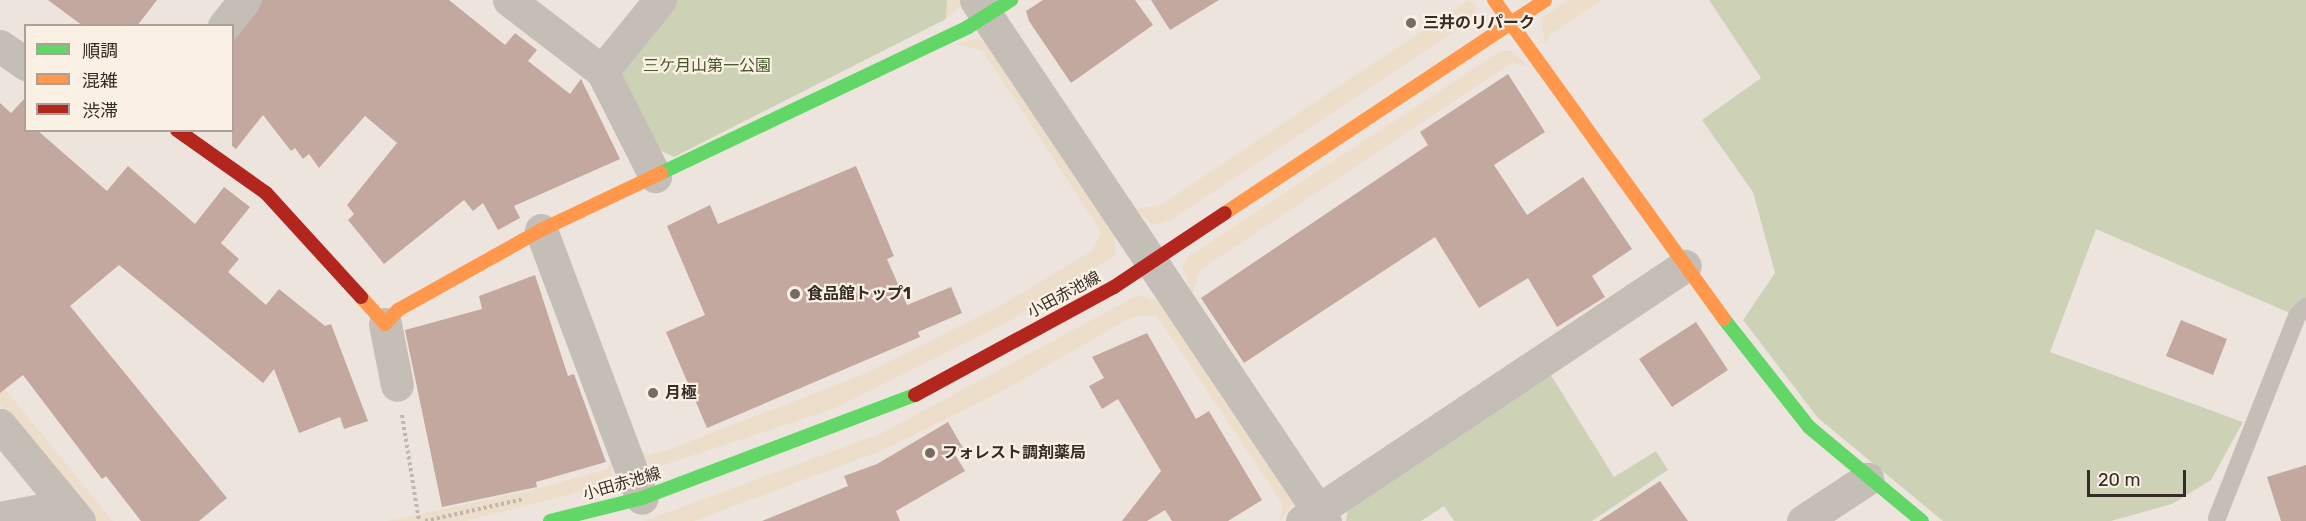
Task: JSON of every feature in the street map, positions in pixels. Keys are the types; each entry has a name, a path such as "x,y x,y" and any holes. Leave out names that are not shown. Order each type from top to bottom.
{"street":[{"path":"226,24 244,0"},
{"path":"509,0 602,71 655,176"},
{"path":"602,71 660,0"},
{"path":"1494,0 1513,21 1685,266 1809,427 1867,479 1922,521"},
{"name":"小田赤池線","path":"550,521 642,498 890,408 1152,262 1545,0"},
{"path":"386,324 398,310 541,230 655,176 991,5 1315,518 1685,266"},
{"path":"0,46 24,63"},
{"path":"180,132 266,193 386,324 397,385"},
{"path":"541,230 642,498"},
{"path":"0,424 73,513"},
{"path":"1803,521 1867,479"},
{"path":"0,518 73,513"}],"lane":[{"path":"2217,518 2297,316 2306,307"}],"path":[{"path":"397,385 419,521"},
{"path":"425,521 535,497"}],"green space":[{"name":"三ケ月山第一公園","path":"677,0 947,0 951,5 946,19 674,157 657,149 619,79 622,67"},
{"path":"1709,0 2306,0 2306,320 2096,229 2050,352 2243,422 2211,480 2172,504 2111,521 1943,521 1818,418 1743,320 1775,273 1753,192 1702,120 1761,78"},
{"path":"1549,372 1614,477 1656,451 1668,470 1592,521 1454,521 1444,506 1421,521 1346,521 1348,508"}],"shaded area":[{"path":"947,0 959,0 961,6 946,19"},
{"path":"1469,0 1476,5 1475,18 1171,220 1153,225 1135,209 1160,205"},
{"path":"1568,0 1602,0 1550,35 1545,46 1541,18"},
{"path":"975,39 984,41 1115,234 1115,256 1008,322 831,410 651,469 638,448 648,455 670,449 862,375 1002,305 1093,250 1101,232 983,51 955,44"},
{"path":"1500,51 1512,51 1528,67 1512,63 1200,270 1192,297 1182,265 1188,257"},
{"path":"1138,295 1159,301 1294,502 1280,521 1282,503 1157,316 1134,316 1008,388 881,451 694,521 644,521 882,433"},
{"path":"0,383 113,521 95,521 0,405"},
{"path":"613,461 611,482 605,486 466,521 387,521 520,493 605,470"}],"building":[{"path":"48,0 157,0 139,24 80,24"},
{"path":"262,0 449,0 505,45 515,33 537,50 528,61 570,94 581,79 620,159 514,206 520,218 498,230 483,203 473,211 464,200 384,264 348,220 354,214 347,205 397,143 365,116 319,168 309,154 303,159 295,148 291,151 263,115 236,149 232,146 234,39"},
{"path":"1043,0 1135,0 1153,25 1071,83 1029,21 1026,11"},
{"path":"1151,0 1219,0 1170,30"},
{"path":"1508,74 1545,132 1494,165 1527,215 1583,177 1632,249 1592,276 1605,297 1557,327 1528,278 1479,308 1435,237 1244,363 1201,298 1428,145 1420,132"},
{"path":"24,99 24,132 39,132 107,191 128,166 195,224 224,187 250,207 221,243 239,259 228,272 266,305 279,289 325,326 331,324 368,421 344,429 340,417 299,433 274,369 263,383 119,265 70,306 227,498 199,521 141,521 106,476 102,479 23,375 0,393 0,103 11,113"},
{"path":"856,166 894,256 887,259 907,305 951,287 962,313 918,332 920,337 707,428 666,332 705,315 667,226 710,205 718,224"},
{"path":"535,275 568,376 574,374 606,462 536,482 537,487 442,507 405,330 482,309 479,296"},
{"path":"2181,320 2227,339 2213,375 2166,356"},
{"path":"1696,322 1728,370 1672,407 1639,359"},
{"path":"1147,333 1196,419 1209,411 1262,500 1228,521 1172,521 1165,510 1147,521 1122,521 1161,471 1118,399 1102,409 1089,386 1104,378 1092,357"},
{"path":"948,422 963,448 954,453 965,471 896,511 900,521 762,521 848,486 844,476 877,464"},
{"path":"2306,465 2306,521 2281,521 2267,477"},
{"path":"1660,481 1688,521 1599,521"}],"traffic: fast":[{"path":"661,173 968,27 1011,0"},
{"path":"1724,319 1809,427 1922,521"},
{"path":"550,521 642,498 915,395"}],"traffic: slow":[{"path":"1494,0 1724,319"},
{"path":"1225,213 1545,0"},
{"path":"361,297 385,324 398,310 541,230 661,173"}],"traffic: jam":[{"path":"180,132 266,193 361,297"},
{"path":"915,395 1114,287 1225,213"}],"place":[{"name":"三井のリパーク","path":"1411,23"},
{"name":"食品館トップ1","path":"795,294"},
{"name":"月極","path":"653,393"},
{"name":"フォレスト調剤薬局","path":"930,453"}]}
